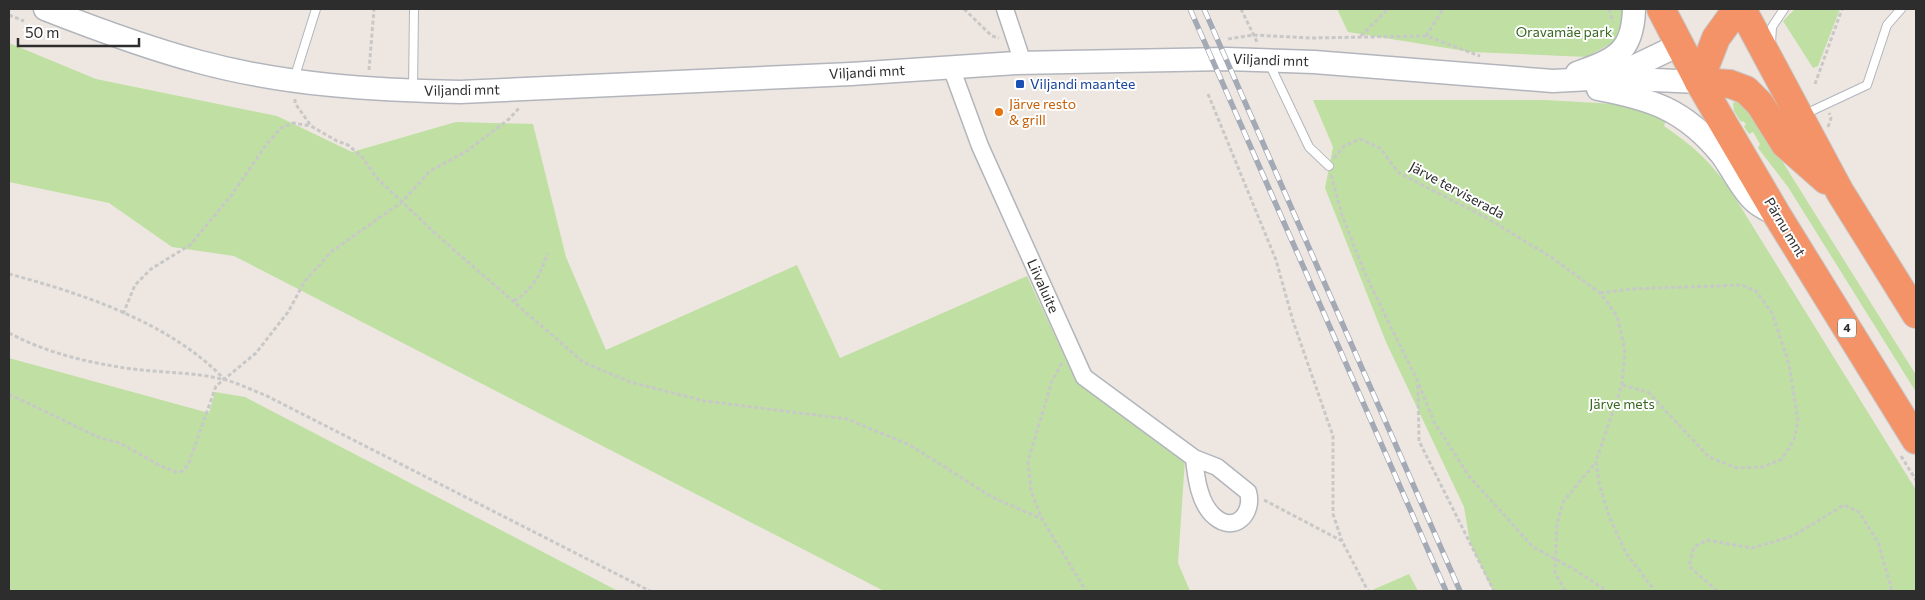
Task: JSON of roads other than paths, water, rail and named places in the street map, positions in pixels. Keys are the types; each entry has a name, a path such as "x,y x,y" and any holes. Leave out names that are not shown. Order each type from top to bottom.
{"highway":[{"name":"Pärnu mnt","path":"1661,9 1699,82 1777,215 1916,440"},
{"path":"1679,45 1736,9"},
{"path":"1736,9 1716,38 1699,82 1730,84 1746,90 1760,104 1785,144 1840,192"},
{"path":"1742,9 1840,192 1916,314"}],"main road":[{"name":"Viljandi mnt","path":"45,9 102,32 200,62 294,81 344,87 412,91 460,92 1023,63 1226,59 1314,62 1553,81 1609,78 1699,82"},
{"path":"1553,81 1602,64 1618,55 1628,43 1634,24 1634,9"},
{"path":"1609,78 1679,45"},
{"path":"1553,81 1638,96 1678,113 1690,122 1720,153 1753,201 1777,215"}],"street":[{"path":"1005,9 1023,63"},
{"name":"Liivaluite","path":"951,67 980,146 1084,377 1194,458 1216,467 1248,492 1249,509 1244,517 1235,524 1226,524 1215,517 1205,503 1197,483 1194,458"}],"lane":[{"path":"294,81 316,9"},
{"path":"412,91 414,9"},
{"path":"1770,63 1772,27 1784,9"},
{"path":"1798,116 1867,85 1888,25 1901,9"},
{"path":"1268,60 1309,147 1329,166"}],"railway":[{"path":"1190,9 1446,591"},
{"path":"1204,9 1460,591"}],"place":[{"name":"Viljandi maantee","path":"1020,84"},
{"name":"Järve resto & grill","path":"999,112"}],"park label":[{"name":"Oravamäe park","path":"1564,32"},
{"name":"Järve mets","path":"1622,404"}]}
